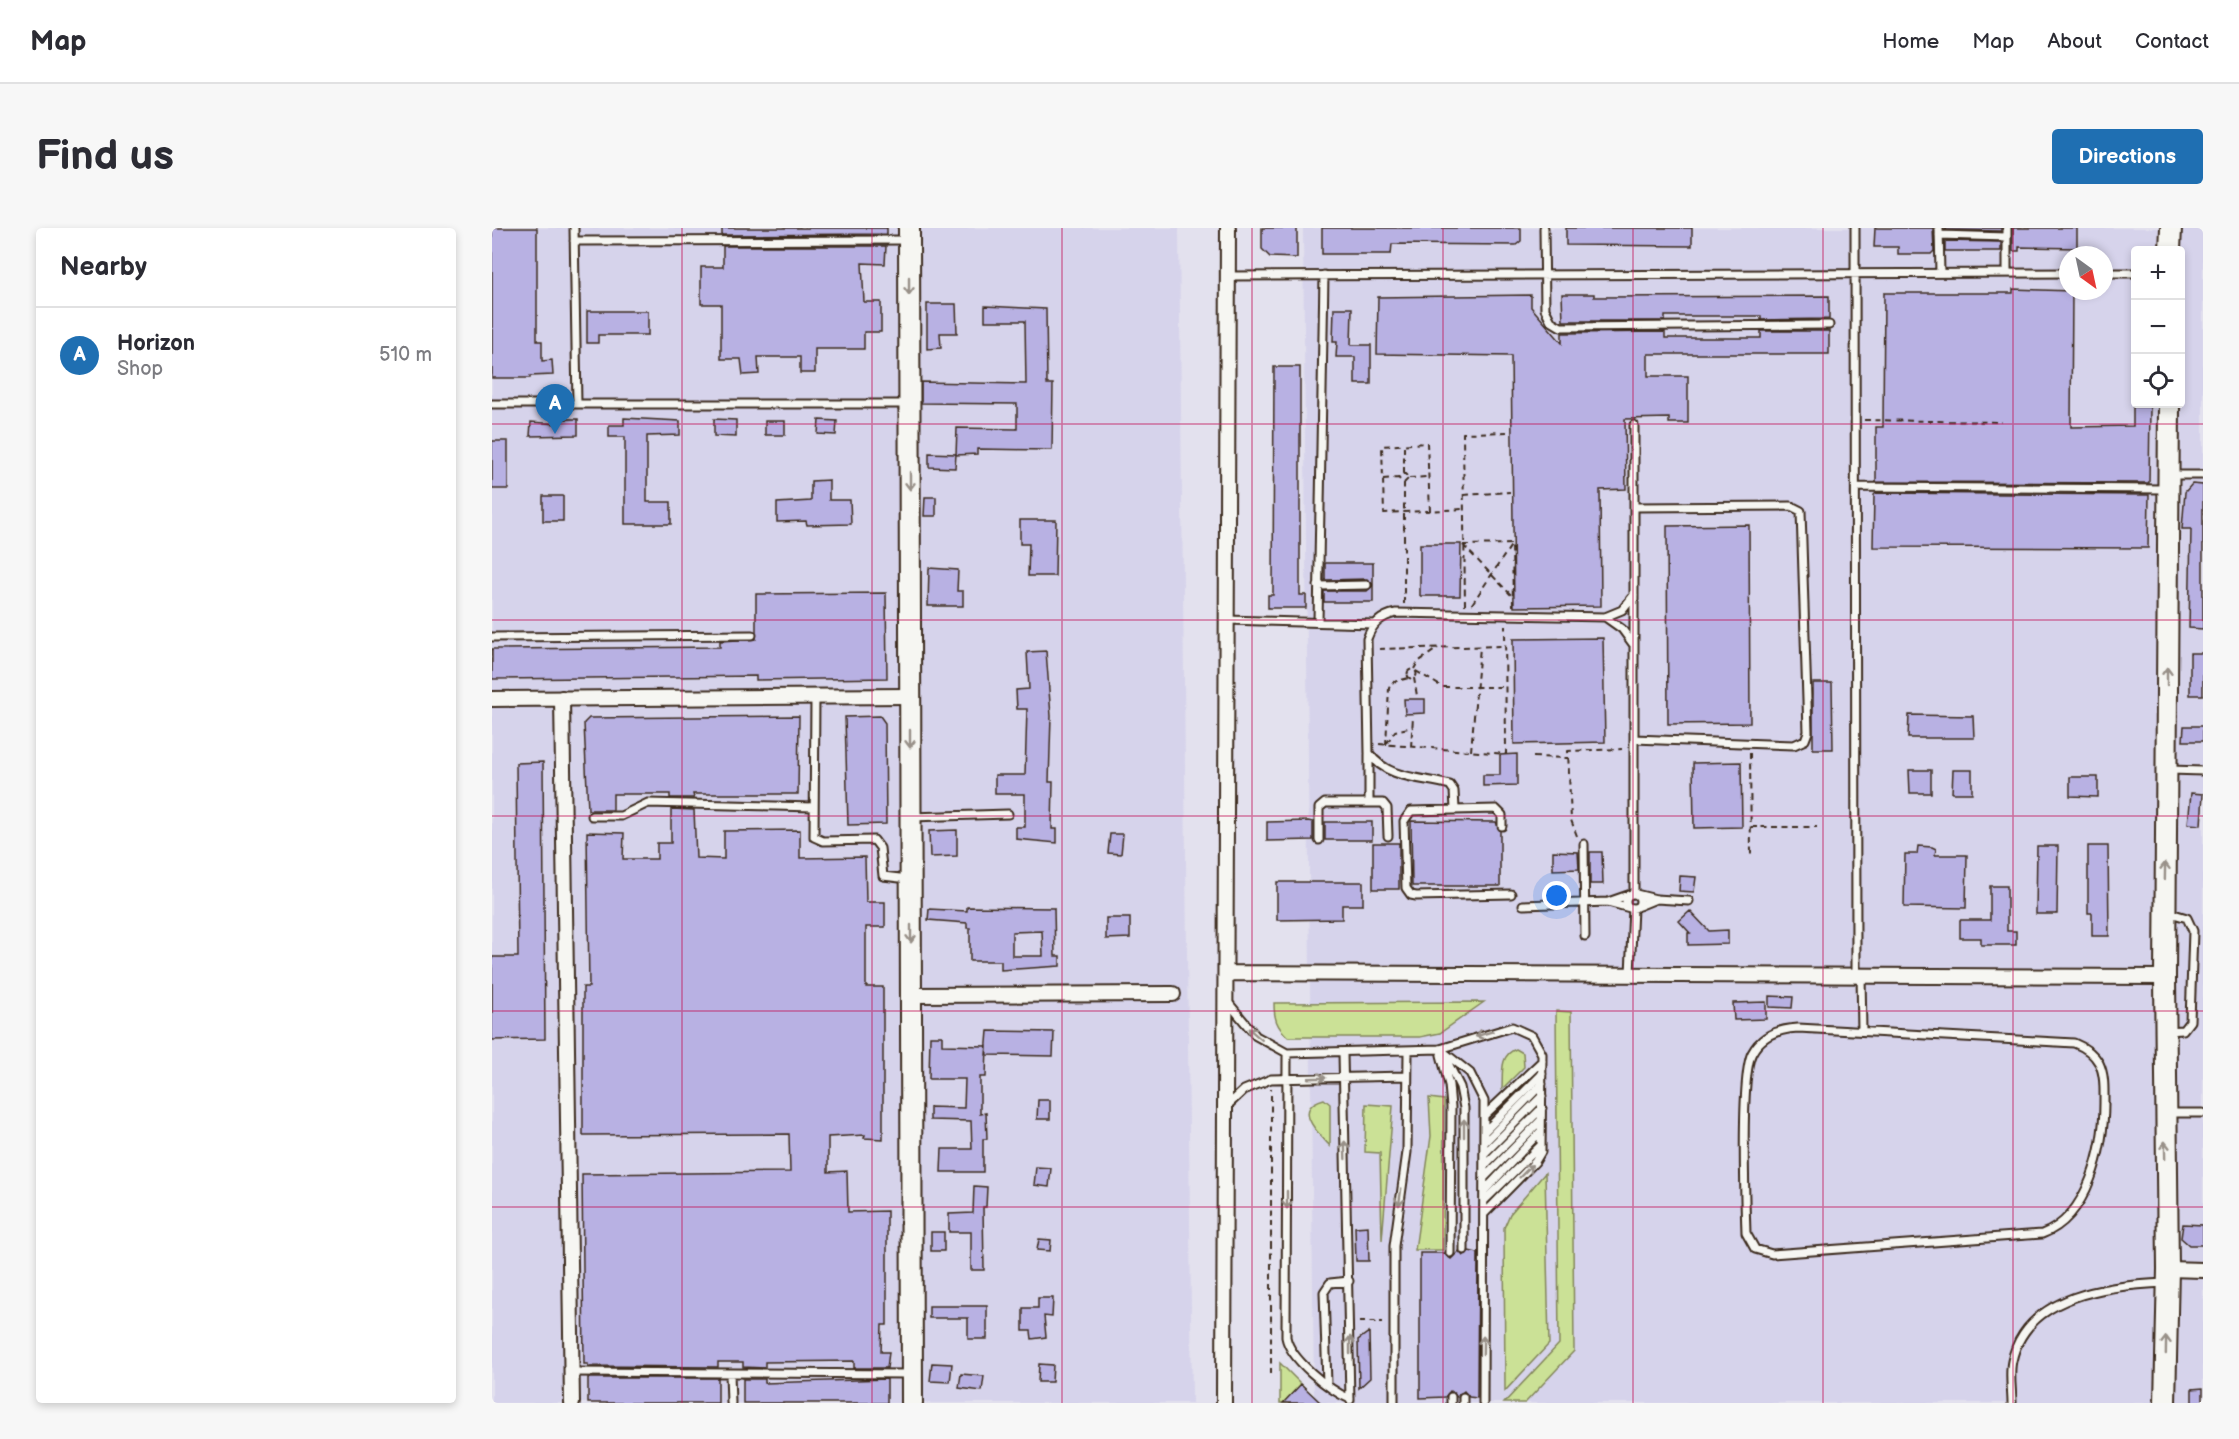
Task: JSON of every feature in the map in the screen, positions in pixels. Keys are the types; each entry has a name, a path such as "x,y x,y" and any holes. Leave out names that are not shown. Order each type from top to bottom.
{"main road":[{"path":"2170,246 2171,228"},
{"path":"909,234 912,1403"},
{"path":"2165,1403 2168,1276 2164,1114 2169,408"}],"street":[{"path":"1224,1403 1228,228"},
{"path":"492,699 910,696"},
{"path":"562,698 572,1403"},
{"path":"1226,973 2165,977"},
{"path":"911,995 1173,994"},
{"path":"2168,1276 2203,1270"}],"lane":[{"path":"574,228 577,404"},
{"path":"1544,228 1542,275 1548,316 1556,324 1567,329 1829,325"},
{"path":"1855,228 1859,975 1862,1031"},
{"path":"2007,228 2007,273"},
{"path":"1940,273 1939,232 2007,237"},
{"path":"574,242 909,234"},
{"path":"1228,276 2059,273"},
{"path":"2113,273 2131,273"},
{"path":"1317,622 1324,276"},
{"path":"492,404 910,404"},
{"path":"1630,974 1634,907 1640,900 1634,894 1635,425"},
{"path":"1856,487 2169,482 2203,475"},
{"path":"1634,507 1791,506 1802,511 1808,732 1802,742 1794,745 1634,739"},
{"path":"1318,586 1367,585"},
{"path":"1370,803 1370,753 1367,744 1367,639 1374,624 1388,614 1404,613 1605,617 1622,610 1634,595"},
{"path":"1605,617 1622,629 1634,646"},
{"path":"1227,620 1374,624"},
{"path":"492,637 752,635"},
{"path":"815,697 814,833 816,839 874,840 880,848 883,876 911,879"},
{"path":"1370,753 1380,765 1390,772 1450,785 1454,791 1455,809"},
{"path":"2166,770 2203,771"},
{"path":"592,816 621,816 648,803 814,807"},
{"path":"1319,840 1320,805 1383,803 1387,808 1388,836"},
{"path":"1502,826 1502,814 1496,808 1414,810 1406,815 1407,891 1416,896 1511,894"},
{"path":"910,817 1008,814"},
{"path":"1584,844 1585,936"},
{"path":"1634,894 1626,902 1634,907"},
{"path":"1608,902 1634,894 1656,899 1689,901"},
{"path":"1523,906 1608,902 1634,907 1656,899"},
{"path":"2165,911 2187,918 2193,931 2189,1025 2183,1030 2165,1031"},
{"path":"1226,999 1256,1036 1287,1053 1440,1049 1512,1027 1532,1036 1539,1044 1542,1061 1541,1152 1535,1162 1485,1213"},
{"path":"1798,1028 1862,1031 2074,1043 2092,1054 2103,1072 2103,1139 2089,1182 2063,1222 2042,1234 1772,1254 1755,1249 1747,1239 1745,1227 1746,1074 1751,1056 1762,1040 1779,1030 1798,1028"},
{"path":"1440,1049 1463,1065 1477,1081 1484,1101 1483,1403"},
{"path":"1440,1049 1456,1077 1464,1108 1464,1250"},
{"path":"1440,1049 1449,1085 1451,1107 1450,1253"},
{"path":"1394,1403 1394,1246 1407,1152 1408,1051"},
{"path":"1287,1053 1286,1337 1296,1357 1350,1401"},
{"path":"1343,1053 1350,1401"},
{"path":"1485,1115 1542,1061"},
{"path":"1485,1131 1542,1074"},
{"path":"1226,1108 1244,1090 1271,1080 1407,1076"},
{"path":"1485,1142 1542,1084"},
{"path":"1485,1153 1542,1096"},
{"path":"1485,1165 1542,1108"},
{"path":"2164,1114 2203,1113"},
{"path":"1485,1177 1541,1120"},
{"path":"1485,1190 1541,1131"},
{"path":"1485,1200 1541,1145"},
{"path":"2012,1403 2012,1362 2016,1347 2030,1327 2047,1310 2100,1290 2168,1276"},
{"path":"1327,1384 1324,1292 1330,1283 1349,1281"},
{"path":"572,1372 912,1374"},
{"path":"730,1373 731,1403"}],"path":[{"path":"1856,420 2001,422"},
{"path":"1465,614 1463,433 1509,432"},
{"path":"1430,511 1426,443 1382,446 1384,513 1430,511 1464,509"},
{"path":"1404,444 1404,472 1409,478"},
{"path":"1383,479 1398,478 1404,472"},
{"path":"1404,613 1404,483 1409,478 1428,477"},
{"path":"1398,478 1404,483"},
{"path":"1464,495 1510,492"},
{"path":"1463,545 1512,544"},
{"path":"1465,614 1512,544"},
{"path":"1512,544 1514,615"},
{"path":"1463,545 1513,597"},
{"path":"1367,744 1506,754 1505,615"},
{"path":"1367,649 1505,646"},
{"path":"1471,751 1480,647"},
{"path":"1417,696 1414,678 1418,662 1438,648"},
{"path":"1415,670 1437,686 1506,687"},
{"path":"1409,678 1407,673 1415,670"},
{"path":"1386,745 1389,688 1393,682 1414,678"},
{"path":"1411,747 1413,717"},
{"path":"1386,745 1395,731 1413,727"},
{"path":"1750,744 1752,855"},
{"path":"1584,844 1571,820 1568,751 1634,749"},
{"path":"1533,757 1568,758"},
{"path":"1751,827 1817,827"},
{"path":"1271,1080 1271,1374"},
{"path":"1350,1321 1394,1322"}],"shaded area":[{"path":"492,228 1179,228 1192,1403 492,1403"},
{"path":"1303,228 2203,228 2203,1403 1314,1403"}],"green space":[{"path":"1484,1002 1440,1033 1420,1037 1288,1037 1276,1022 1274,1003"},
{"path":"1556,1011 1571,1012 1574,1351 1525,1403 1504,1403 1559,1344"},
{"path":"1516,1049 1523,1053 1524,1067 1502,1089 1504,1060"},
{"path":"1429,1098 1444,1100 1443,1250 1415,1250 1431,1136"},
{"path":"1324,1099 1330,1104 1330,1146 1314,1128 1308,1114 1309,1108 1314,1103"},
{"path":"1366,1104 1393,1106 1382,1240 1380,1153 1365,1152"},
{"path":"1545,1173 1549,1344 1505,1391 1504,1228 1510,1214"},
{"path":"1280,1363 1320,1403 1280,1403"}],"building":[{"path":"492,228 537,228 537,341 542,341 542,361 552,360 553,375 530,376 530,378 492,378"},
{"path":"722,228 887,228 887,234 722,235"},
{"path":"1262,228 1297,228 1297,258 1270,257 1262,249"},
{"path":"1322,228 1521,228 1521,241 1516,245 1392,244 1391,254 1322,254"},
{"path":"1566,228 1692,228 1692,246 1566,245"},
{"path":"1875,228 1933,228 1934,251 1931,254 1898,254 1898,247 1874,247"},
{"path":"1947,228 2001,228 2001,231 1945,230"},
{"path":"2013,228 2077,228 2077,246 2019,247 2019,251 2013,251"},
{"path":"1945,241 2001,242 2001,251 1945,251"},
{"path":"723,246 886,246 885,264 862,263 864,302 881,302 881,332 864,332 864,349 815,349 815,373 800,373 800,357 758,357 759,374 743,375 741,359 721,359 721,304 701,304 701,267 723,267"},
{"path":"2013,289 2059,291 2059,300 2072,300 2071,427 2133,426 2133,408 2150,408 2149,483 1876,482 1876,427 1883,427 1884,293 2013,293"},
{"path":"1562,294 1594,294 1594,297 1829,296 1829,319 1761,320 1761,316 1665,316 1665,321 1563,321"},
{"path":"1531,295 1531,307 1562,343 1562,333 1665,332 1665,338 1761,338 1761,331 1829,331 1829,354 1648,354 1648,376 1688,376 1688,423 1669,423 1669,418 1625,419 1626,489 1600,490 1601,606 1514,607 1511,356 1377,354 1378,297"},
{"path":"927,304 956,304 957,333 940,333 941,348 927,349"},
{"path":"985,306 1046,309 1047,384 1053,384 1052,450 977,449 977,454 956,455 957,428 1017,429 1017,404 921,403 921,382 1026,384 1025,321 985,321"},
{"path":"1334,308 1352,308 1351,345 1371,345 1371,384 1355,384 1355,357 1336,357 1337,342 1333,342"},
{"path":"587,311 648,311 648,335 598,335 598,343 587,343"},
{"path":"1274,367 1300,367 1300,595 1306,595 1306,608 1268,608 1268,595 1273,595"},
{"path":"624,418 680,421 680,435 647,436 647,502 671,502 671,524 625,524 625,437 609,437 609,425 624,425"},
{"path":"558,419 578,419 578,435 530,436 531,422 558,424"},
{"path":"714,419 736,420 736,437 714,436"},
{"path":"819,420 837,421 836,435 818,434"},
{"path":"765,421 785,421 785,435 765,435"},
{"path":"492,441 508,441 508,489 492,489"},
{"path":"929,453 956,454 955,468 929,467"},
{"path":"829,480 829,500 850,500 851,524 807,525 806,521 777,522 777,503 811,501 811,481"},
{"path":"2192,484 2203,485 2203,629 2189,628 2191,529 2182,529 2185,492"},
{"path":"1876,493 2149,495 2148,548 1873,547 1874,495"},
{"path":"543,496 563,496 563,521 543,521"},
{"path":"925,497 936,497 936,516 924,516"},
{"path":"1020,520 1056,520 1055,576 1028,576 1029,544 1020,544"},
{"path":"1749,525 1750,723 1668,724 1667,526"},
{"path":"1420,544 1461,544 1460,596 1420,596"},
{"path":"1325,563 1373,563 1373,585 1367,579 1325,580"},
{"path":"929,568 958,570 957,591 963,591 963,606 928,606"},
{"path":"1373,585 1373,602 1324,602 1324,591 1367,591"},
{"path":"886,593 887,678 756,680 756,676 492,679 492,649 720,647 720,641 756,639 756,594"},
{"path":"1603,638 1605,742 1514,744 1513,639"},
{"path":"1046,651 1051,716 1049,782 1053,782 1052,829 1057,829 1057,843 1016,839 1016,827 1025,827 1025,794 995,794 995,775 1025,775 1027,709 1017,709 1016,690 1029,689 1027,652"},
{"path":"2190,653 2203,653 2203,695 2190,695"},
{"path":"1813,683 1832,683 1833,749 1813,749"},
{"path":"1404,699 1425,699 1425,713 1405,714"},
{"path":"1909,715 1973,716 1974,738 1908,738"},
{"path":"799,716 798,794 693,794 694,798 670,798 670,794 613,794 613,810 588,810 584,723 589,718"},
{"path":"880,716 885,723 886,824 848,825 845,717"},
{"path":"2184,726 2203,726 2203,741 2183,741"},
{"path":"1517,754 1517,785 1483,786 1483,775 1500,775 1500,755"},
{"path":"543,762 545,1039 492,1040 492,957 518,957 516,763"},
{"path":"1741,762 1742,827 1694,828 1693,763"},
{"path":"1909,770 1931,770 1931,793 1910,793"},
{"path":"1953,770 1972,770 1972,793 1952,793"},
{"path":"2070,777 2098,777 2098,797 2070,796"},
{"path":"2191,793 2203,794 2201,825 2188,824"},
{"path":"671,809 694,810 696,858 724,859 724,831 800,830 800,858 865,857 866,902 885,902 885,927 866,927 866,987 883,987 883,1139 864,1138 865,1135 828,1137 828,1172 847,1171 848,1212 887,1211 887,1325 882,1325 881,1352 889,1352 887,1368 854,1368 854,1361 765,1362 765,1368 743,1367 743,1362 718,1362 718,1367 588,1366 584,1364 582,1174 790,1172 789,1134 583,1135 583,987 589,987 587,832 624,833 623,859 657,859 657,843 671,843"},
{"path":"1411,821 1496,822 1500,831 1500,886 1412,886"},
{"path":"1267,822 1313,822 1313,840 1267,841"},
{"path":"1325,822 1372,822 1372,840 1325,840"},
{"path":"957,830 957,856 930,857 929,831"},
{"path":"1110,834 1123,834 1121,854 1108,853"},
{"path":"1373,843 1399,843 1399,889 1373,889"},
{"path":"1918,846 1936,849 1935,855 1967,855 1966,908 1904,907 1905,854 1917,854"},
{"path":"2037,846 2058,846 2057,914 2036,914"},
{"path":"2088,846 2108,846 2109,936 2092,936 2092,913 2088,913"},
{"path":"1553,851 1578,852 1579,869 1553,870"},
{"path":"1590,852 1602,852 1603,884 1590,884"},
{"path":"1680,876 1696,877 1694,892 1679,891"},
{"path":"1277,882 1363,882 1363,905 1342,905 1342,919 1277,920"},
{"path":"1990,886 2007,886 2007,931 2016,931 2016,945 1981,945 1981,938 1960,938 1960,920 1990,920"},
{"path":"967,907 1054,908 1055,956 1060,956 1060,966 1001,970 1001,961 970,961 970,928 967,928 967,923 928,920 929,909 967,911","holes":["1042,931 1043,956 1012,956 1012,932"]},
{"path":"1690,911 1709,931 1728,930 1728,944 1688,945 1688,933 1690,933 1679,921"},
{"path":"1106,918 1130,918 1130,938 1106,939"},
{"path":"1769,996 1793,997 1792,1008 1769,1007"},
{"path":"1766,1002 1766,1019 1734,1020 1733,1003"},
{"path":"988,1031 1054,1032 1053,1056 986,1055"},
{"path":"930,1036 942,1036 942,1045 987,1046 986,1077 980,1077 980,1114 986,1113 987,1139 983,1139 983,1172 941,1172 942,1149 972,1149 971,1121 930,1120 930,1107 964,1108 965,1079 929,1079"},
{"path":"1038,1100 1050,1100 1050,1119 1037,1119"},
{"path":"1036,1167 1051,1168 1049,1187 1034,1185"},
{"path":"974,1186 987,1187 986,1207 983,1207 984,1270 971,1270 971,1232 949,1232 949,1214 973,1213"},
{"path":"2183,1224 2203,1225 2203,1245 2189,1245 2181,1238"},
{"path":"1368,1226 1369,1261 1356,1261 1355,1227"},
{"path":"931,1232 944,1232 944,1251 931,1251"},
{"path":"1039,1239 1051,1240 1050,1251 1037,1250"},
{"path":"1459,1251 1463,1256 1469,1251 1478,1253 1477,1398 1469,1397 1464,1391 1457,1397 1450,1391 1445,1397 1420,1398 1420,1253 1444,1253 1451,1259"},
{"path":"1038,1298 1053,1298 1052,1317 1044,1316 1046,1337 1032,1339 1031,1331 1023,1331 1023,1308 1038,1308"},
{"path":"929,1306 987,1306 987,1339 968,1339 968,1318 929,1318"},
{"path":"1369,1332 1370,1378 1359,1388 1358,1340"},
{"path":"932,1363 952,1364 950,1382 930,1381"},
{"path":"1039,1364 1053,1365 1052,1382 1038,1382"},
{"path":"961,1374 984,1376 982,1391 959,1388"},
{"path":"588,1378 718,1378 718,1403 588,1403"},
{"path":"743,1379 765,1379 765,1383 887,1379 887,1403 743,1403"},
{"path":"1301,1384 1321,1403 1283,1403"},
{"path":"2203,1388 2203,1403 2192,1403 2192,1389"}],"place":[{"name":"Horizon","path":"555,434"}]}
